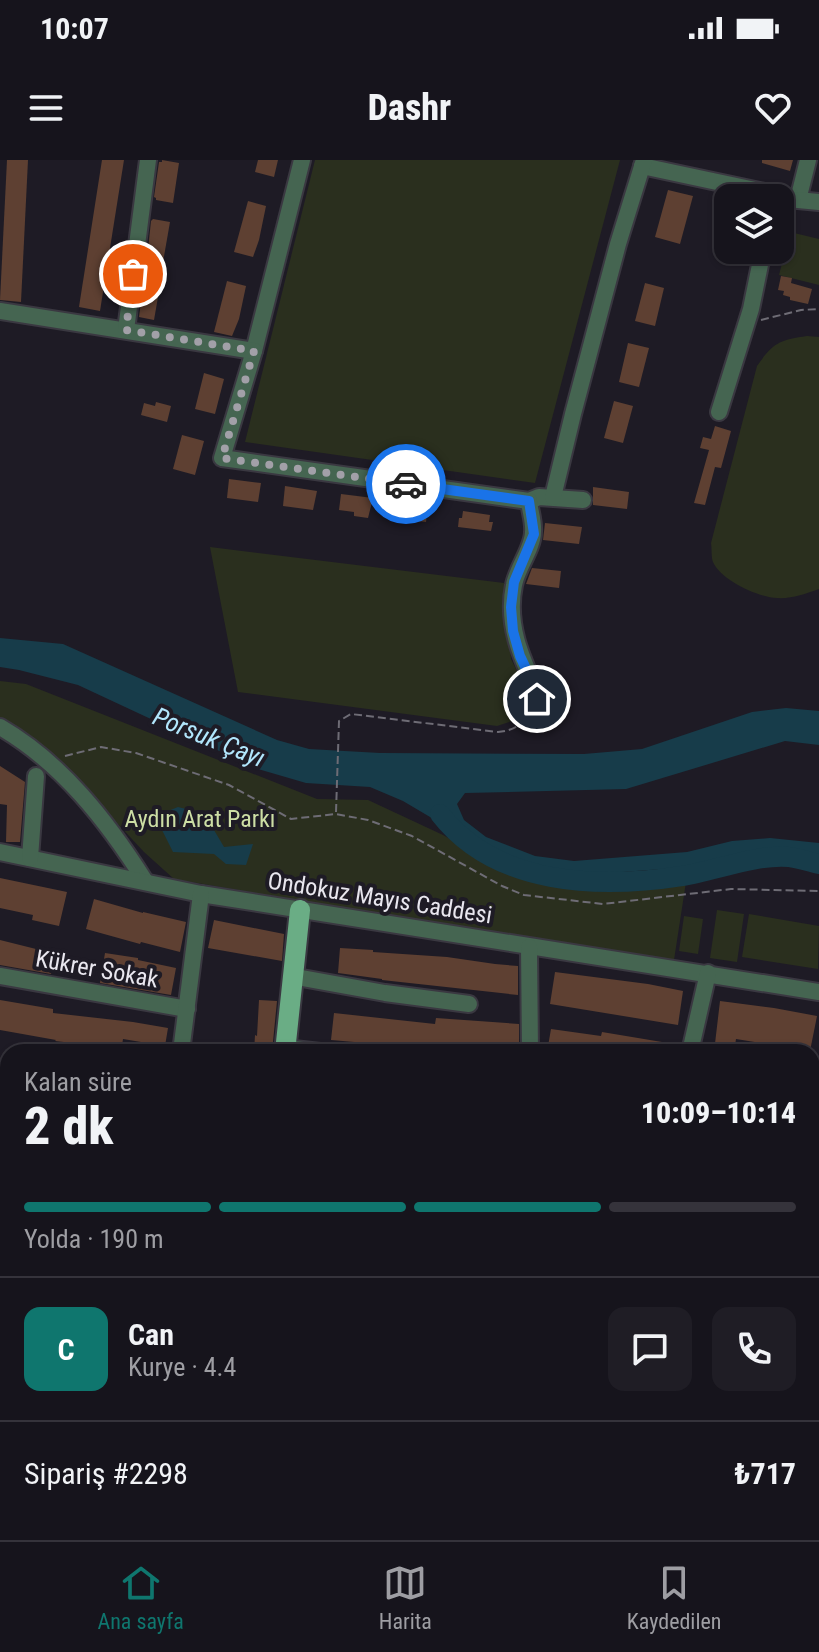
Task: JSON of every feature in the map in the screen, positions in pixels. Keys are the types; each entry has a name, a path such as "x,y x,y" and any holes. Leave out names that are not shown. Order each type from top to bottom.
{"main road":[{"path":"292,1044 302,978 305,911"},
{"path":"292,1044 305,911"}],"street":[{"path":"126,330 148,160"},
{"path":"302,160 254,351 222,458 529,501 539,497 583,500"},
{"path":"798,200 808,160"},
{"path":"553,497 606,290 643,163 726,184"},
{"path":"794,199 819,202"},
{"path":"719,412 751,309 760,264"},
{"path":"0,311 254,351"},
{"path":"529,501 534,534 514,582 511,607 520,656 537,692 537,699"},
{"path":"0,727 20,738 64,774 124,847 145,881"},
{"path":"30,858 36,776"},
{"name":"Ondokuz Mayıs Caddesi","path":"0,852 201,894 819,992"},
{"path":"182,1044 201,894"},
{"path":"529,947 530,1044"},
{"path":"692,1044 708,973"},
{"name":"Kükrer Sokak","path":"0,976 187,1009"},
{"path":"302,978 469,1004"}],"path":[{"path":"743,331 758,321 779,314 819,309"},
{"path":"336,814 339,721 351,714 498,732 518,726 529,716 537,699"},
{"path":"48,761 101,747 136,753 229,785 291,819 336,814 368,820 412,836 524,895 603,904 731,889 819,891"}],"green space":[{"path":"315,160 620,160 535,483 245,442"},
{"path":"794,233 819,239 819,285 779,275 782,264 794,264"},
{"path":"807,336 819,337 819,589 793,597 769,597 731,581 717,569 711,543 757,366 778,344"},
{"path":"210,547 504,583 511,659 525,687 523,713 497,726 238,692"},
{"name":"Aydın Arat Parkı","path":"0,681 26,684 317,799 368,800 443,835 510,874 593,887 686,882 674,960 174,879 144,852 65,767 0,728"},
{"path":"717,910 744,914 737,962 710,958"},
{"path":"749,914 819,926 818,969 742,957"},
{"path":"684,916 703,919 698,954 679,951"}],"water":[{"path":"0,638 63,644 277,740 309,749 380,753 584,754 642,749 752,712 786,708 819,711 819,745 785,741 626,789 465,793 457,804 464,820 486,837 535,856 574,861 687,852 732,841 770,838 819,843 819,857 786,851 748,852 690,867 582,875 545,872 501,859 403,801 370,787 306,783 258,769 78,685 0,667"},
{"path":"178,807 190,810 200,827 214,830 224,847 253,844 246,865 226,864 214,854 173,852 160,826 168,811"}],"building":[{"path":"7,160 28,160 21,302 0,300"},
{"path":"102,160 124,160 100,311 79,307"},
{"path":"258,160 278,160 274,177 255,172"},
{"path":"762,160 793,160 790,171 762,163"},
{"path":"159,162 179,163 173,203 154,197"},
{"path":"668,190 693,196 680,244 655,237"},
{"path":"248,201 266,206 253,257 234,252"},
{"path":"153,219 170,222 163,262 147,259"},
{"path":"781,276 792,278 791,283 812,289 808,304 790,300 790,297 783,295 784,291 778,290"},
{"path":"144,277 161,280 154,320 139,317"},
{"path":"227,281 246,286 232,336 214,332"},
{"path":"645,283 664,288 655,326 635,321"},
{"path":"628,343 649,348 639,387 619,382"},
{"path":"204,373 224,379 215,414 195,409"},
{"path":"614,401 633,406 623,443 604,438"},
{"path":"156,402 171,406 167,422 141,415 144,403 155,406"},
{"path":"715,426 731,431 721,468 715,467 705,505 694,503 709,450 700,448 703,437 711,439"},
{"path":"182,435 204,441 195,475 173,469"},
{"path":"229,479 261,483 258,502 227,498"},
{"path":"285,486 317,491 313,510 283,506"},
{"path":"593,487 629,492 627,509 593,505"},
{"path":"341,494 373,498 368,518 339,510"},
{"path":"397,501 428,506 426,522 394,518"},
{"path":"463,511 490,515 489,522 493,522 491,531 458,527"},
{"path":"545,523 582,527 579,544 543,540"},
{"path":"532,568 561,571 559,588 526,584"},
{"path":"0,766 25,782 20,842 6,842 7,805 0,804"},
{"path":"0,878 67,892 59,926 32,920 33,915 0,908"},
{"path":"94,899 186,922 180,952 86,929"},
{"path":"214,920 284,934 282,961 208,948"},
{"path":"0,940 56,954 51,974 0,965"},
{"path":"340,948 518,966 518,995 338,973"},
{"path":"105,953 176,968 171,995 100,983"},
{"path":"555,972 683,991 678,1025 550,1004"},
{"path":"0,1000 53,1009 53,1013 168,1028 165,1044 123,1039 122,1044 81,1044 0,1030"},
{"path":"259,1000 277,1001 273,1044 254,1044"},
{"path":"720,1001 817,1016 811,1044 767,1044 736,1039 735,1044 715,1044"},
{"path":"334,1013 435,1024 436,1018 519,1024 519,1044 378,1044 331,1040"},
{"path":"551,1029 601,1036 602,1032 674,1044 548,1044"}],"waterway":[{"name":"Porsuk Çayı","path":"440,814 463,838 490,856 519,869 551,877 584,881 650,880 777,857 819,864"}],"way so far":[{"path":"133,274 126,330 254,351 222,458 406,484"}],"route":[{"path":"406,484 529,501 534,534 514,582 511,607 520,656 537,692 537,699"}]}
